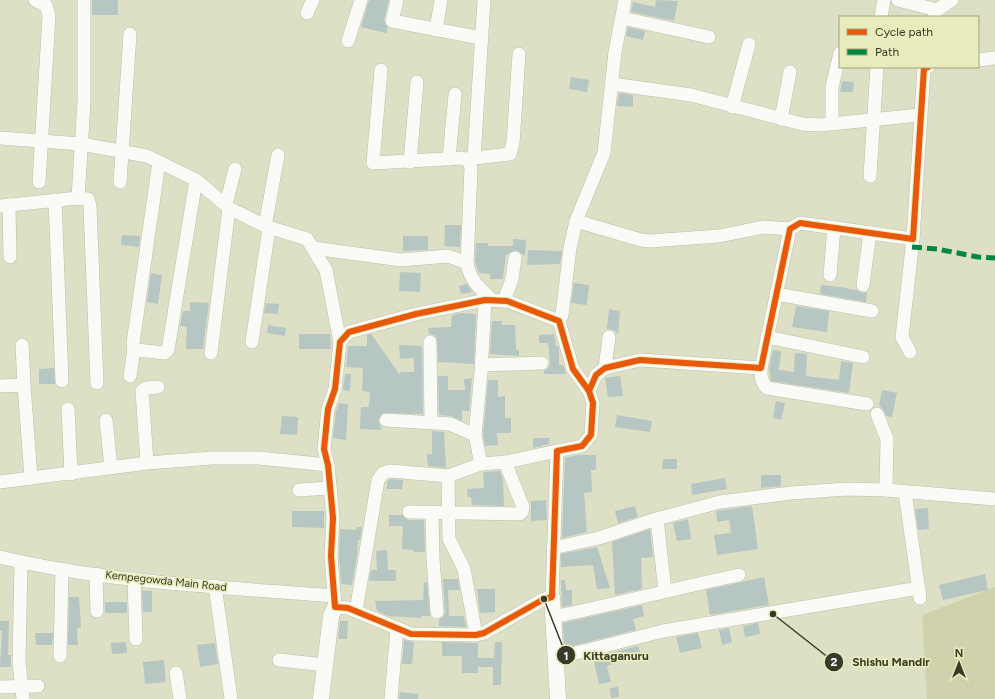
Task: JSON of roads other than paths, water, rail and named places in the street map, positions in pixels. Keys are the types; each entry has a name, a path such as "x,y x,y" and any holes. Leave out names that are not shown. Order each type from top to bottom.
{"main road":[{"path":"552,597 558,699"},
{"path":"321,699 330,616 335,601"}],"street":[{"path":"35,0 46,5 48,16 39,182"},
{"path":"78,198 84,102 84,0"},
{"path":"307,13 313,0"},
{"path":"348,41 361,0"},
{"path":"397,0 392,21 482,38"},
{"path":"436,30 441,0"},
{"path":"484,0 482,38 470,159 471,168 467,263 469,273 475,284 494,300 559,321"},
{"path":"356,611 378,480 383,473 390,471 448,476 481,464 505,462 582,446 591,435 593,403 588,391 573,369 559,321 562,316 570,248 576,221 604,153 615,52 625,0"},
{"path":"881,16 884,0"},
{"path":"898,0 935,14 952,0"},
{"path":"622,18 709,37"},
{"path":"120,182 130,34"},
{"path":"732,107 749,44"},
{"path":"381,70 373,163 470,159 510,154 513,143 519,54"},
{"path":"832,124 832,87 839,57"},
{"path":"979,60 995,58"},
{"path":"870,176 872,120 877,68"},
{"path":"910,352 902,337 913,240 920,115 925,68"},
{"path":"781,119 790,72"},
{"path":"410,162 417,82"},
{"path":"612,84 691,96 802,124 832,124 920,115"},
{"path":"449,159 455,94"},
{"path":"0,138 81,144 147,156 196,180 227,206 267,227 307,239 326,270 340,342 335,389 328,409 324,449 328,465 333,518 331,556 335,601"},
{"path":"252,342 278,155"},
{"path":"130,376 134,349 133,343 158,162"},
{"path":"211,353 227,206 235,169"},
{"path":"134,349 164,353 168,350 196,180"},
{"path":"10,256 5,205 78,198 88,199 90,206 97,383"},
{"path":"55,200 62,381"},
{"path":"576,221 641,240 650,241 719,236 763,227 790,229 800,223 913,240"},
{"path":"830,275 834,228"},
{"path":"790,229 767,337 761,368 761,378 767,388 867,404"},
{"path":"863,285 870,233"},
{"path":"313,248 401,260 448,256 467,263"},
{"path":"481,464 475,436 482,365 494,300 512,279 515,258"},
{"path":"776,294 872,311"},
{"path":"340,342 349,332 416,314 494,300"},
{"path":"605,368 609,337"},
{"path":"767,337 863,357"},
{"path":"430,342 431,422"},
{"path":"22,345 31,478"},
{"path":"588,391 596,375 605,368 640,360 761,368"},
{"path":"482,365 542,363"},
{"path":"0,386 24,385"},
{"path":"147,463 142,391 146,388 158,387"},
{"path":"68,409 71,474"},
{"path":"877,414 887,439 886,490"},
{"path":"106,420 111,468"},
{"path":"386,420 450,424 475,436"},
{"path":"448,476 449,539 464,569 476,635 484,633 544,599 552,597 556,451"},
{"path":"0,482 147,463 260,458 328,465"},
{"path":"410,512 518,514 522,512 523,507 505,462"},
{"path":"299,490 330,488"},
{"path":"553,548 599,538 657,519 728,500 798,492 847,489 886,490 995,499"},
{"path":"556,658 663,631 919,593 905,492"},
{"path":"432,512 433,558 437,612"},
{"path":"657,519 665,591"},
{"name":"Kempegowda Main Road","path":"0,557 62,569 134,579 215,586 335,601 348,608 411,634 476,635"},
{"path":"21,562 19,662 22,693"},
{"path":"60,656 62,569"},
{"path":"96,574 97,611"},
{"path":"553,617 626,602 665,591 740,575"},
{"path":"134,579 136,639"},
{"path":"215,586 231,699"},
{"path":"391,699 397,628"},
{"path":"279,660 325,665"},
{"path":"176,673 180,699"},
{"path":"0,687 22,693 38,686"}],"place":[{"name":"Kittaganuru","path":"544,599"},
{"name":"Shishu Mandir","path":"773,614"}]}
